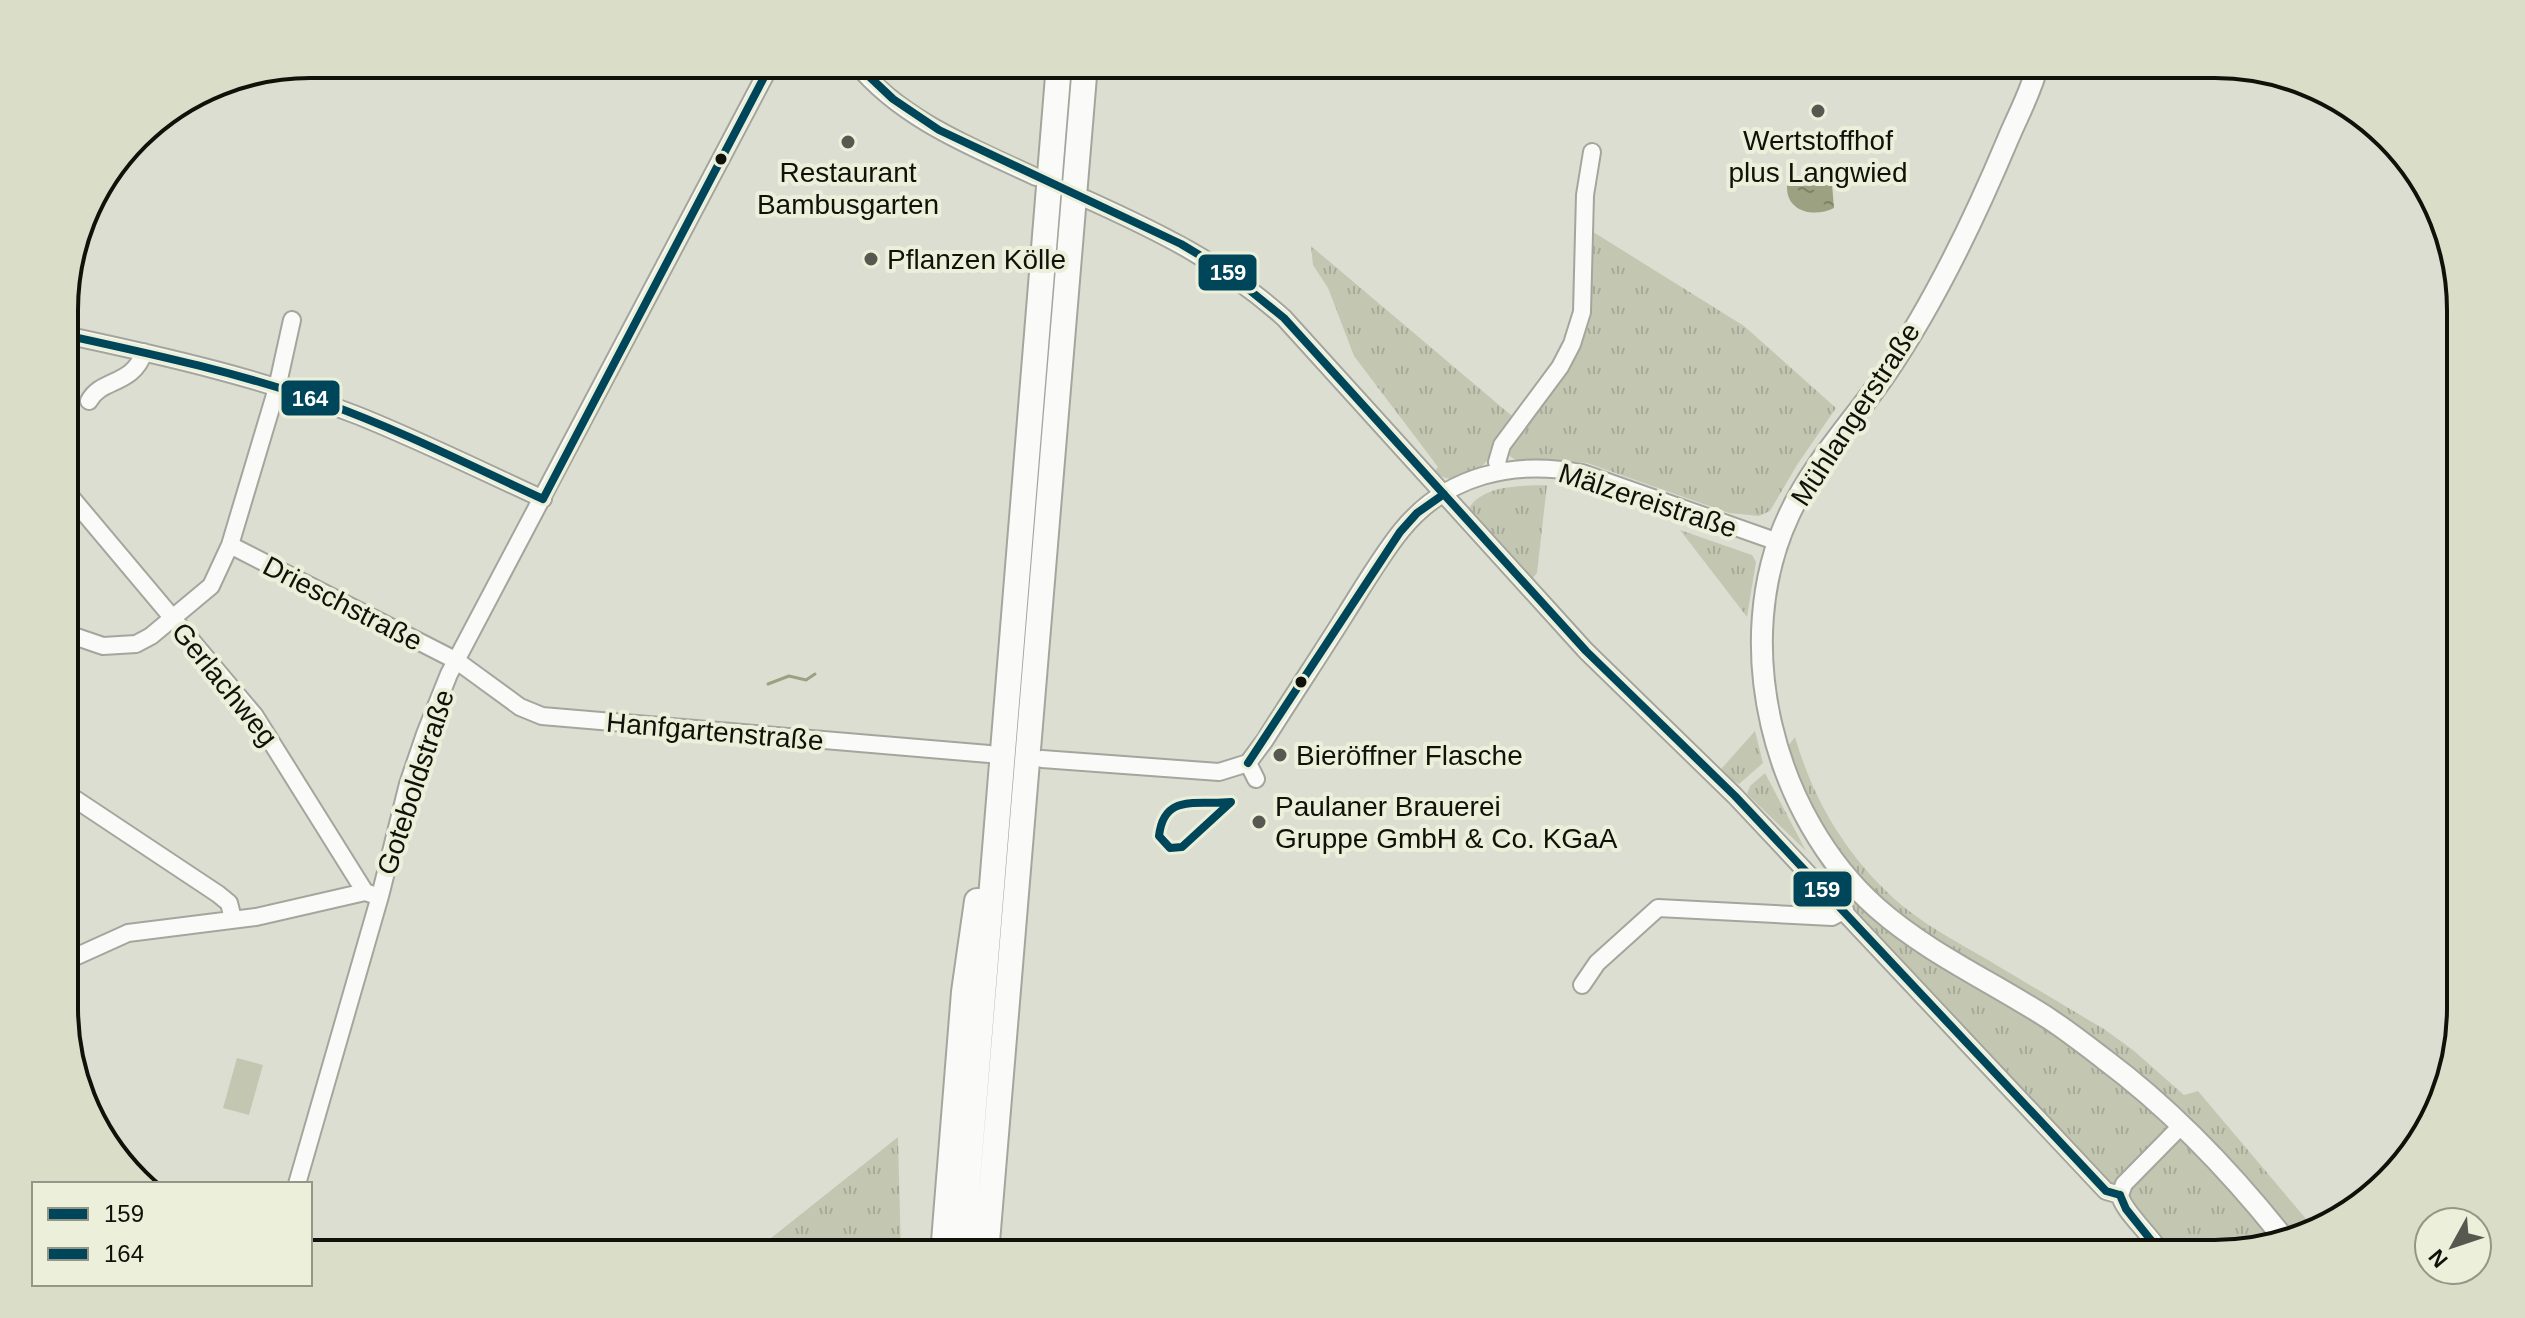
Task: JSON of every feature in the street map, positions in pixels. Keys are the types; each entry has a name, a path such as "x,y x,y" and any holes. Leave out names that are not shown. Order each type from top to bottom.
{"highway":[{"path":"963,1240 1058,78"},
{"path":"987,1240 1084,78"},
{"path":"944,1240 968,963 988,839 998,822"},
{"path":"989,1221 991,1240"}],"main road":[{"name":"Mühlangerstraße","path":"2032,78 1998,163 1946,271 1885,374 1807,481 1789,515 1778,542 1765,603 1762,646 1769,713 1787,777 1807,820 1851,882 1901,928 1928,947 2051,1020 2108,1062 2181,1126 2253,1199 2278,1231"}],"street":[{"name":"Goteboldstraße","path":"298,1182 372,894 425,734 457,661 764,78"},
{"path":"870,78 915,116 964,144 1036,177"},
{"path":"1500,470 1497,462 1502,445 1550,381 1578,328 1584,293 1585,195 1592,152"},
{"path":"1086,199 1181,244 1261,297 1326,362 1586,651 1735,796 1845,910 2106,1191 2120,1195"},
{"path":"78,637 103,646 136,644 173,619 211,586 230,545 277,388 292,320"},
{"path":"78,338 277,388 358,416 543,499"},
{"path":"89,401 92,394 130,375 144,352"},
{"name":"Mälzereistraße","path":"1248,763 1400,532 1417,513 1444,494 1478,477 1500,470 1551,467 1582,473 1778,542"},
{"name":"Gerlachweg","path":"78,506 255,716 372,894"},
{"name":"Drieschstraße","path":"230,545 457,661"},
{"name":"Hanfgartenstraße","path":"457,661 520,707 542,716 989,754"},
{"path":"1042,759 1204,772 1235,769 1248,763 1256,779"},
{"path":"78,801 218,894 229,903 233,919"},
{"path":"78,956 128,933 256,917 372,894"},
{"path":"1582,985 1597,963 1658,908 1832,917 1845,910"},
{"path":"2153,1240 2122,1204 2120,1195 2124,1184 2181,1126"}],"green space":[{"path":"1055,218 1062,219 1018,749 1012,748"},
{"path":"1590,230 1744,326 1836,408 1770,511 1759,516 1729,513 1587,463 1517,461 1505,453 1576,343"},
{"path":"1311,246 1518,421 1482,466 1460,479 1447,478 1434,472 1438,467 1354,356 1328,288 1313,265"},
{"path":"1547,485 1537,573 1533,578 1469,508 1484,494 1494,490"},
{"path":"1680,530 1752,555 1756,562 1747,617"},
{"path":"1755,731 1763,763 1739,784 1723,775 1722,768"},
{"path":"1795,737 1810,779 1829,818 1868,872 1894,898 1943,934 2104,1029 2184,1095 2198,1091 2307,1220 2260,1236 2230,1240 2143,1240 2106,1182 1847,906 1796,824 1771,768"},
{"path":"1765,773 1806,851 1747,794 1750,786"},
{"path":"237,1058 263,1065 249,1115 223,1108"},
{"path":"898,1137 901,1240 769,1240"}],"water":[{"path":"1791,182 1832,184 1834,208 1810,212 1796,207 1788,195 1787,186"}],"waterway":[{"path":"768,684 789,676 806,680 815,674"}],"transit line":[{"name":"164","path":"543,499 764,78"},
{"name":"159","path":"871,78 893,99 939,130 1181,244 1226,271 1284,318 1586,651 1735,796 2106,1191 2120,1195"},
{"name":"164","path":"78,338 228,373 325,403 543,499"},
{"name":"159","path":"1248,763 1400,532 1417,513 1444,494"},
{"name":"159","path":"1231,802 1182,847 1170,848 1159,836 1162,822 1175,807 1231,802"},
{"name":"159","path":"2120,1195 2126,1209 2151,1240"}],"place":[{"name":"Wertstoffhof plus Langwied","path":"1818,111"},
{"name":"Restaurant Bambusgarten","path":"848,142"},
{"name":"Pflanzen Kölle","path":"871,259"},
{"name":"Bieröffner Flasche","path":"1280,755"},
{"name":"Paulaner Brauerei Gruppe GmbH & Co. KGaA","path":"1259,822"}]}
